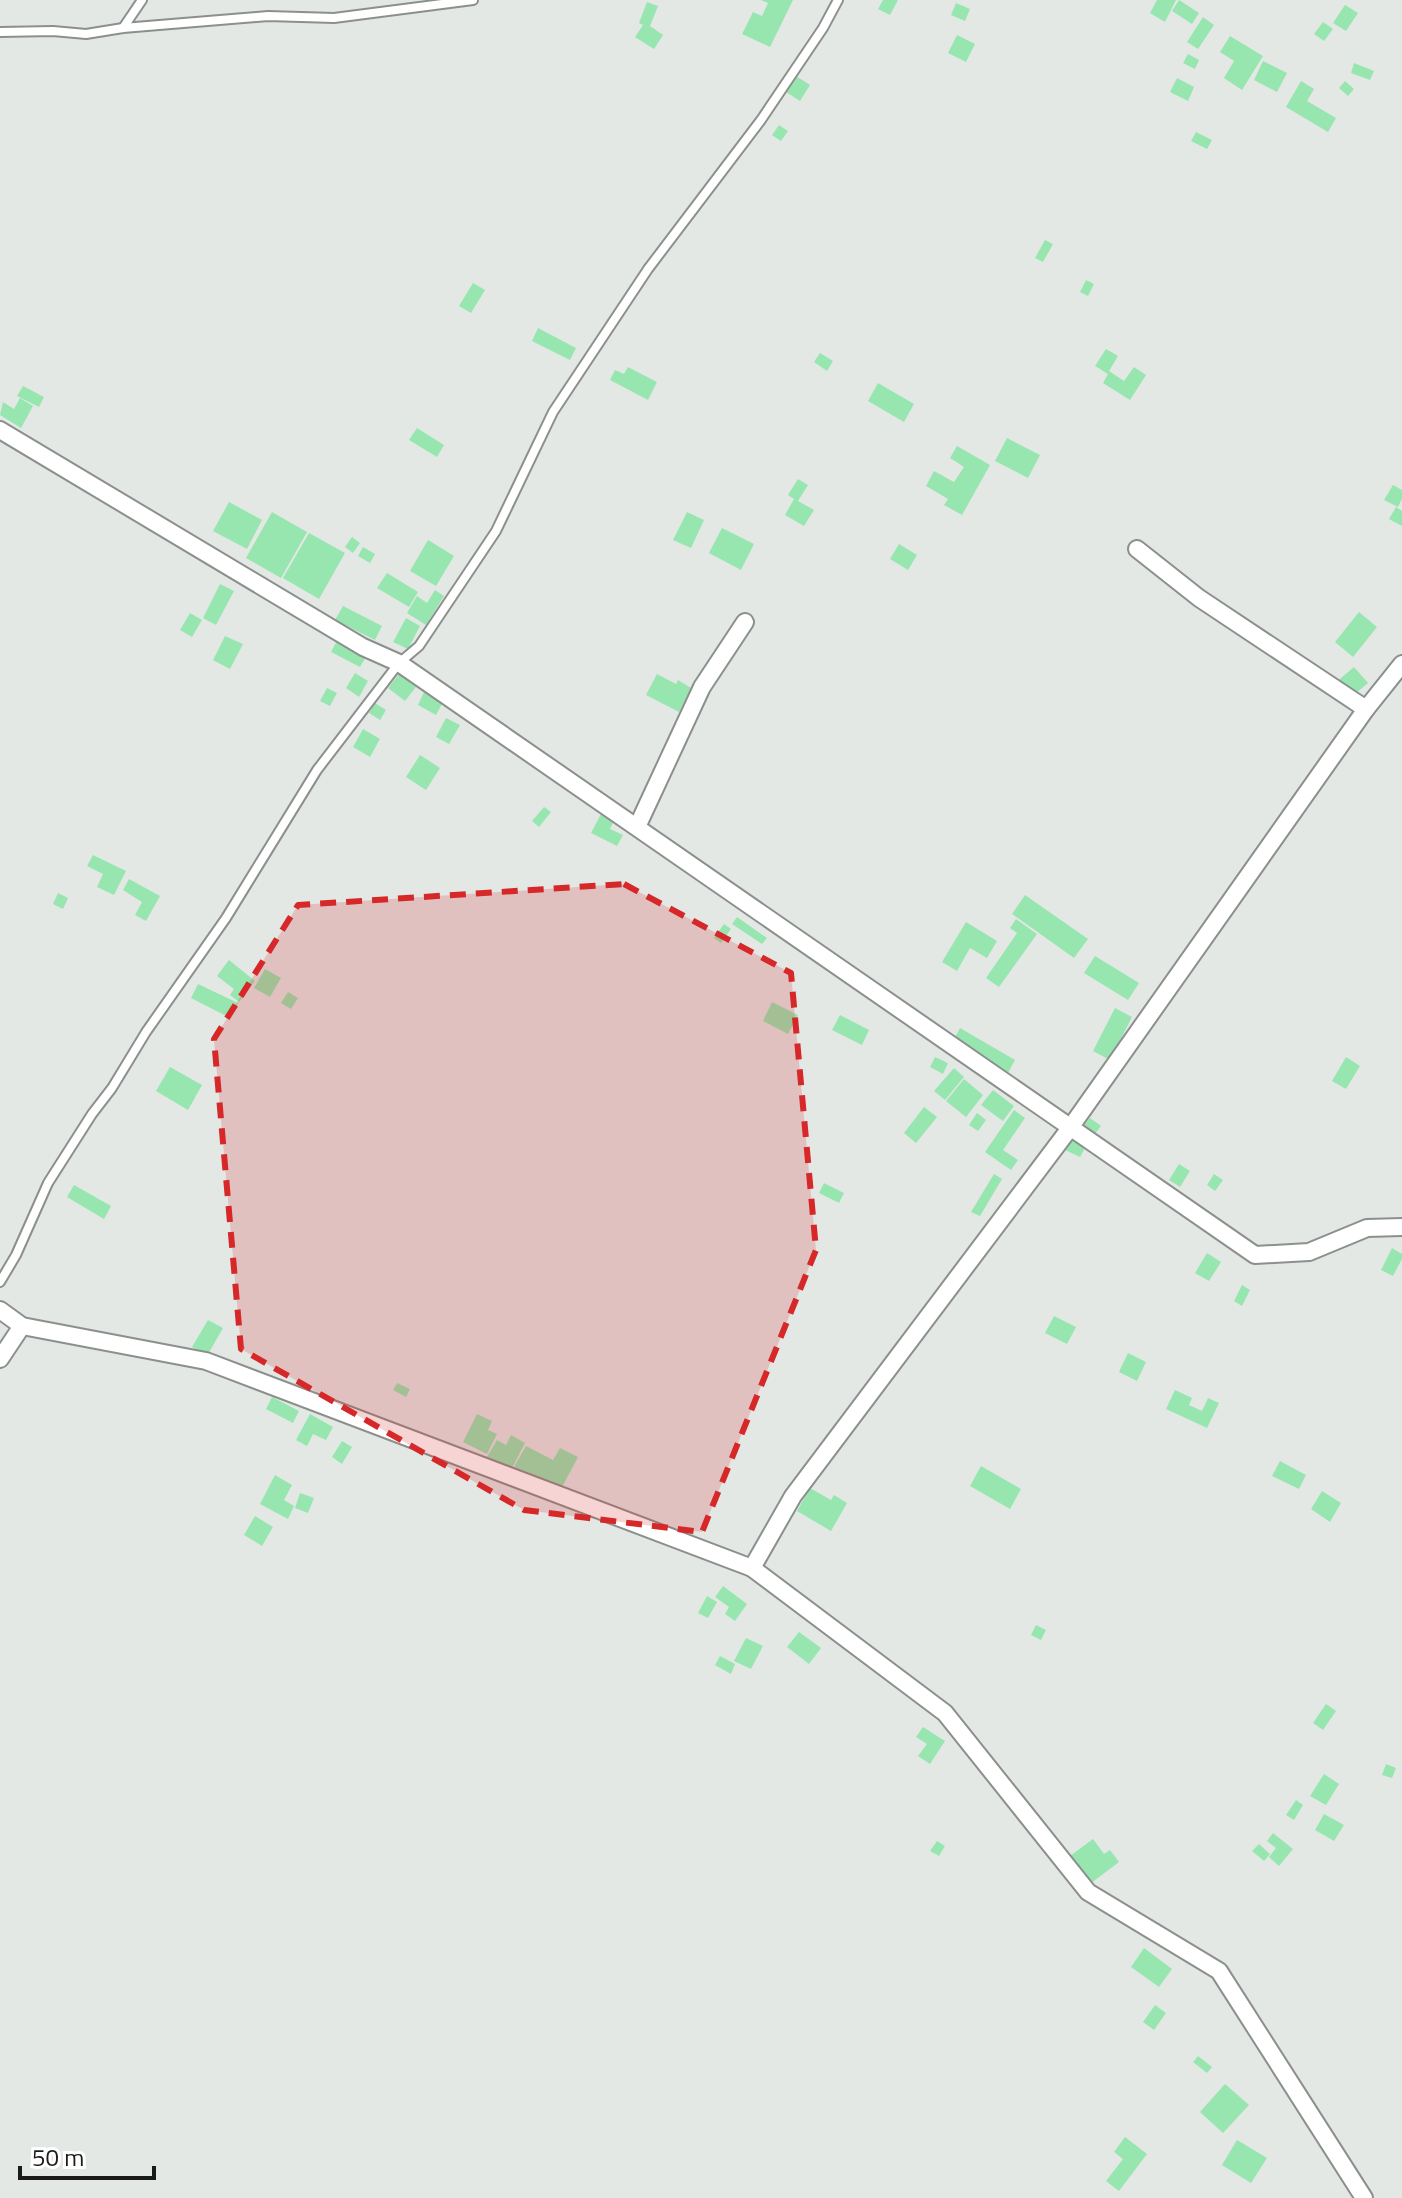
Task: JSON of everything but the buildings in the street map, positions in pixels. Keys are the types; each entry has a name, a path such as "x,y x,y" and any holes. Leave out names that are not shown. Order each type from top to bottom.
{"street":[{"path":"0,430 363,647 399,663 1255,1255 1309,1252 1367,1228 1402,1227"},
{"path":"1137,549 1199,598 1366,709"},
{"path":"637,827 702,687 745,622"},
{"path":"752,1568 793,1496 1070,1128 1366,709 1402,664"},
{"path":"0,1310 22,1326 206,1361 752,1568 945,1713 1088,1892 1219,1971 1364,2198"},
{"path":"0,1359 22,1326"}],"lane":[{"path":"123,28 142,0"},
{"path":"0,32 86,34 268,16 334,18 473,0"},
{"path":"0,1282 16,1255 48,1183 92,1114 226,918 317,770 399,663 419,646 496,531 553,412 648,269 761,120 823,28 838,0"}],"highlighted area":[{"path":"624,884 791,973 816,1250 702,1532 524,1510 241,1349 214,1039 298,905"}]}
